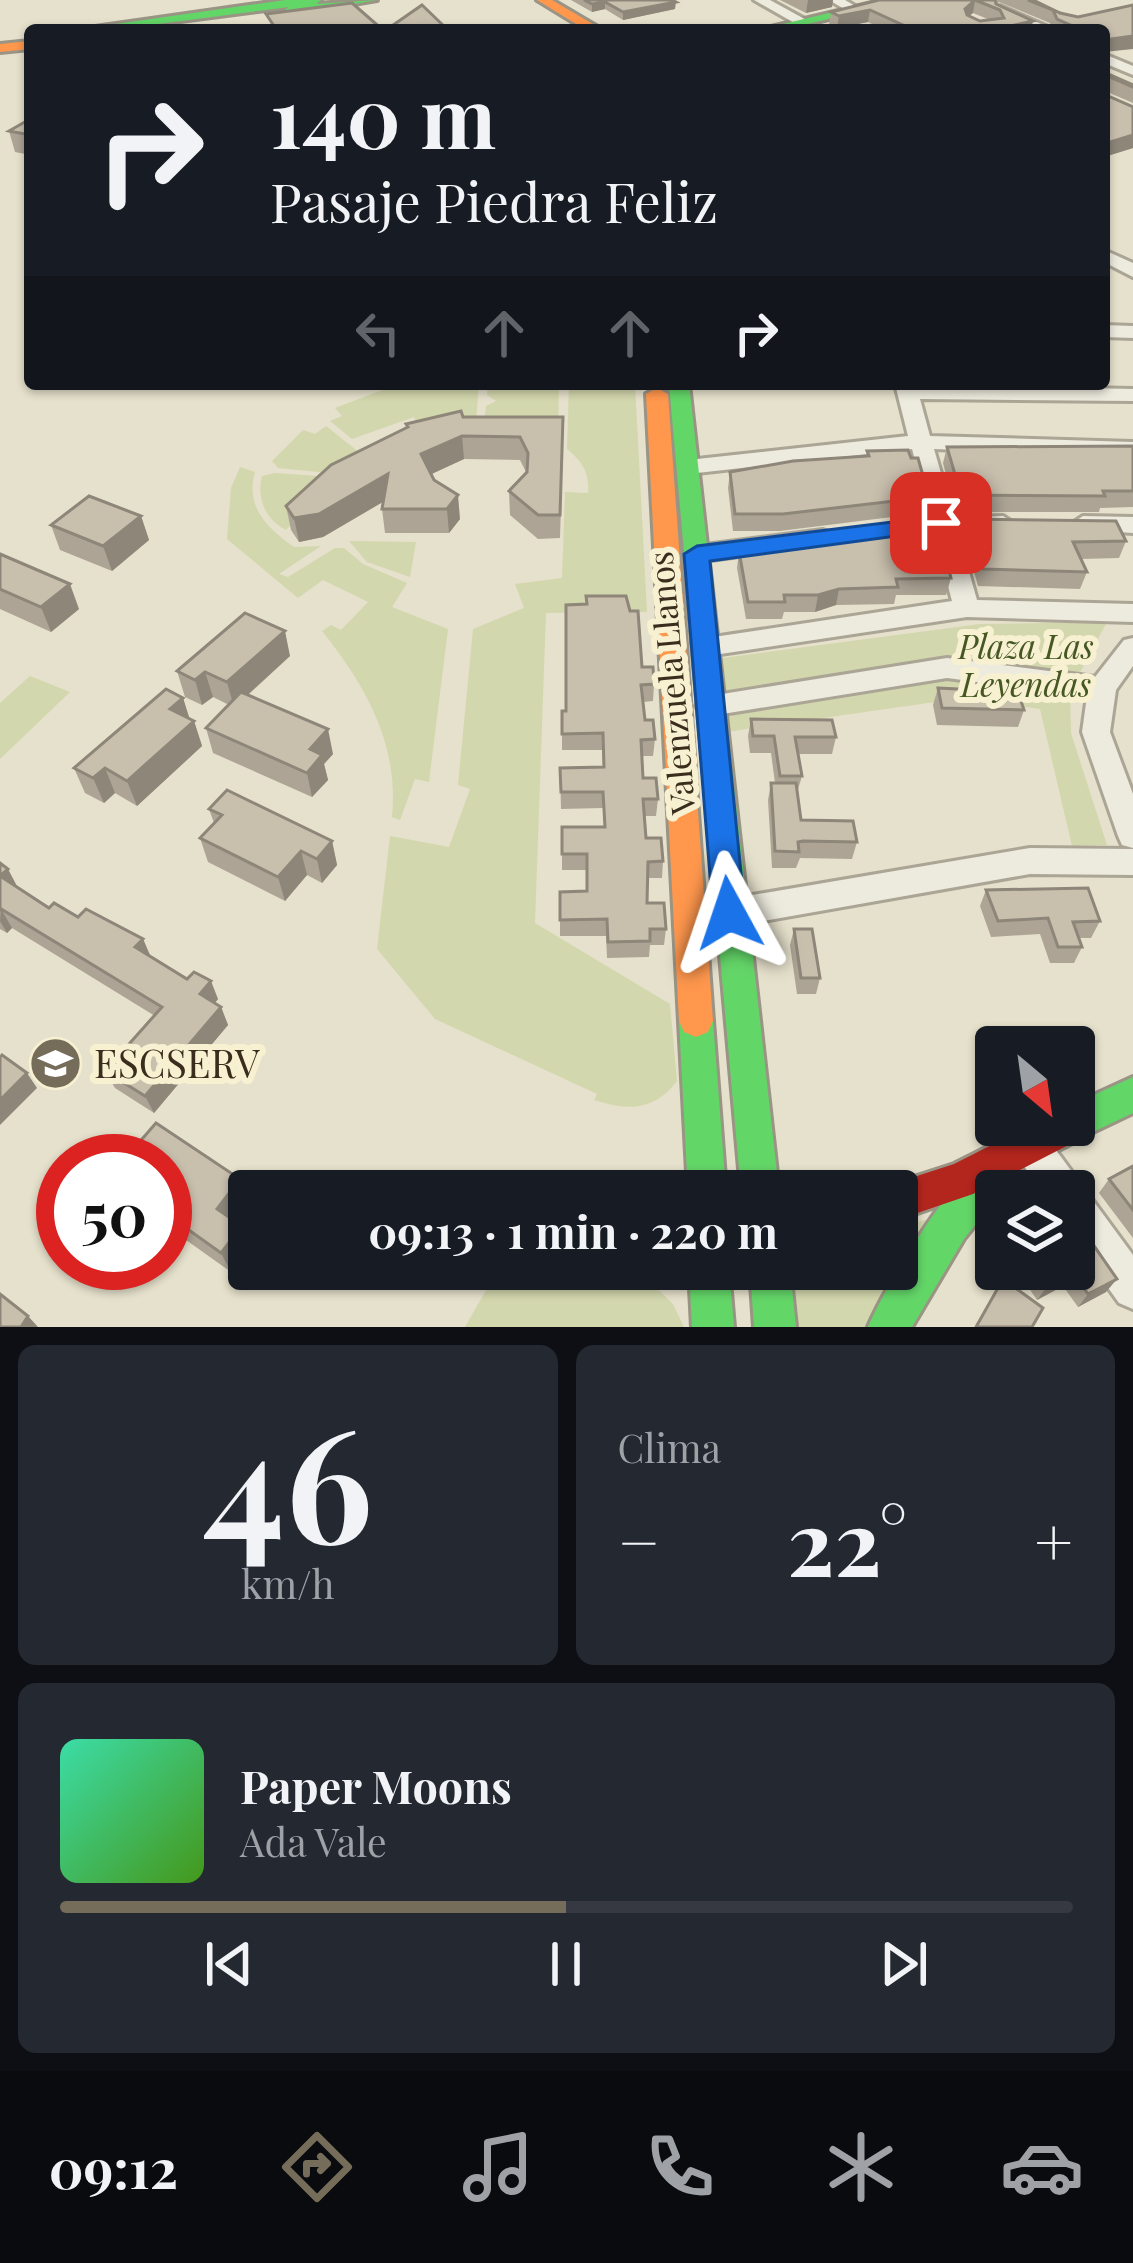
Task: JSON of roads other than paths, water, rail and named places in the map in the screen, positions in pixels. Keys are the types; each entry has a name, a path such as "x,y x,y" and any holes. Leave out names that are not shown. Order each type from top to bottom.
{"main road":[{"path":"124,24 315,0"},
{"path":"188,24 371,0"},
{"path":"526,0 565,24"},
{"path":"543,0 585,24"},
{"path":"794,24 846,5 900,0"},
{"name":"Valenzuela Llanos","path":"656,390 706,1170"},
{"name":"Valenzuela Llanos","path":"681,390 758,1170"},
{"path":"1095,1112 1133,1094"},
{"path":"918,1193 1029,1146"},
{"path":"889,1327 950,1226 1016,1153"},
{"path":"711,1290 713,1327"},
{"path":"772,1290 775,1327"}],"street":[{"path":"760,0 803,22"},
{"path":"1000,10 1030,24"},
{"path":"906,390 967,608"},
{"path":"951,390 1133,394"},
{"path":"688,467 919,442 1133,448"},
{"path":"697,554 941,523 1133,525"},
{"path":"706,647 967,608 1133,613"},
{"path":"1133,647 1102,688 1096,732 1133,836"},
{"path":"710,706 947,668 1102,688"},
{"path":"729,913 1030,861 1133,862"},
{"path":"1016,1153 1037,1170"},
{"path":"1095,1236 1133,1289"}],"place":[{"name":"ESCSERV","path":"55,1064"}],"park label":[{"name":"Plaza Las Leyendas","path":"1026,666"}]}
